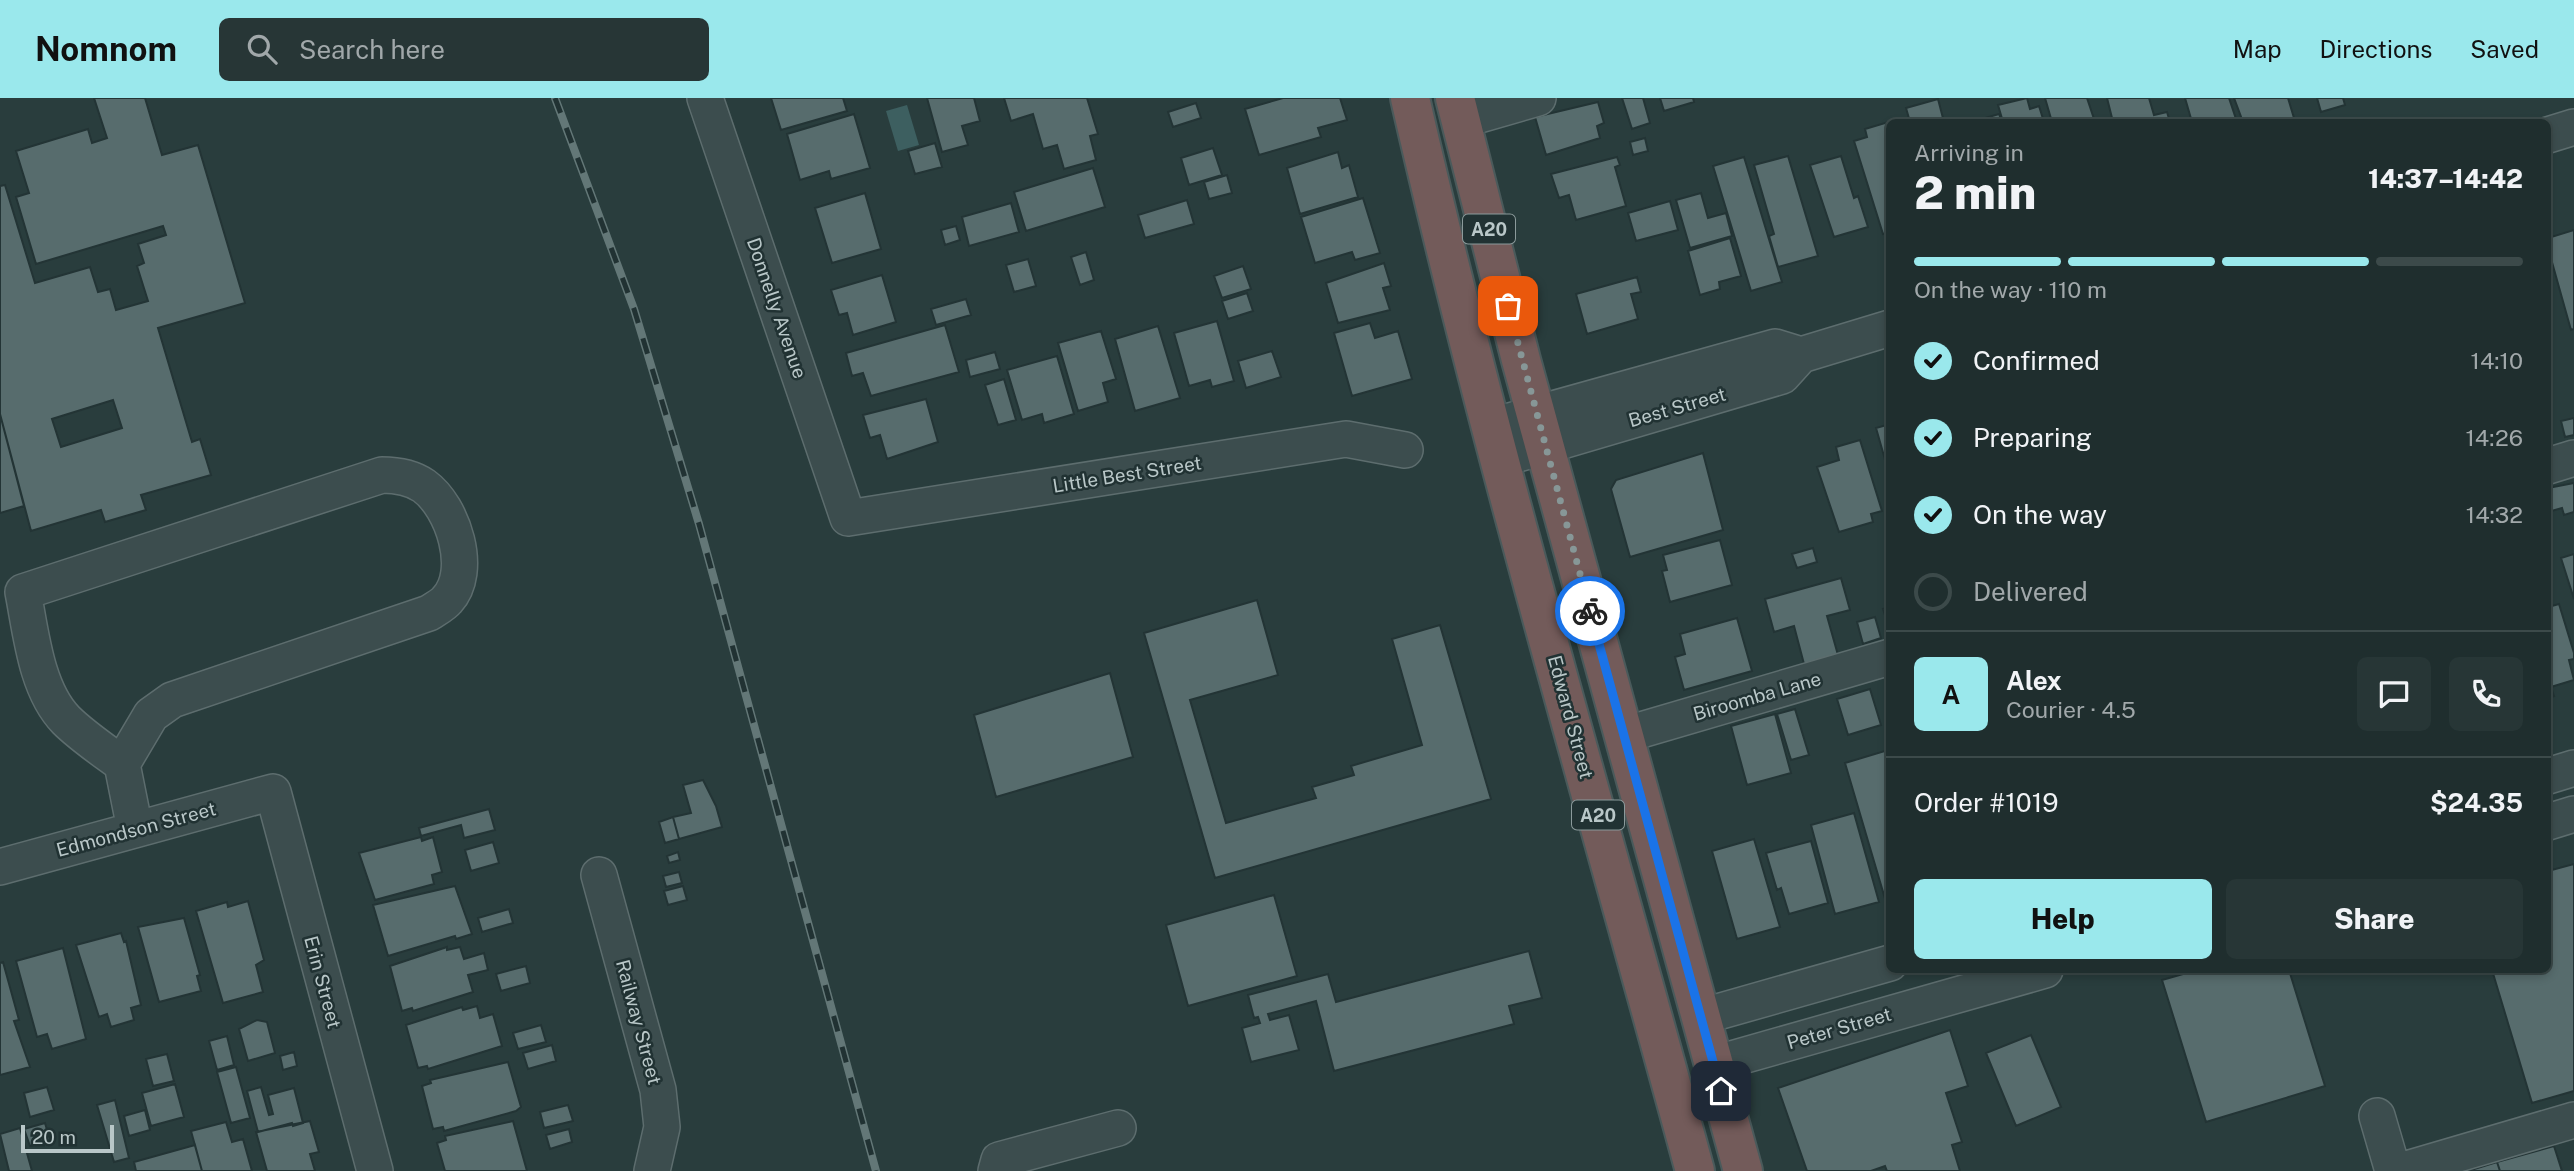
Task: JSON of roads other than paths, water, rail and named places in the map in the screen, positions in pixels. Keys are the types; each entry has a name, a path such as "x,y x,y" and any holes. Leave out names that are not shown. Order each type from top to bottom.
{"highway":[{"name":"Edward Street","path":"1410,98 1441,233 1695,1171"},
{"name":"A20","path":"1459,109 1540,429 1743,1171"}],"street":[{"name":"Donnelly Avenue","path":"705,98 848,518"},
{"path":"1459,109 1538,98"},
{"path":"2551,134 2574,127"},
{"name":"Best Street","path":"1497,442 1775,347 1801,355 1886,329"},
{"name":"Little Best Street","path":"848,518 1346,439 1405,450"},
{"path":"2551,465 2574,458"},
{"path":"122,764 151,715 172,700 429,613 448,600 456,583 459,562 451,522 436,498 424,486 407,478 382,475 23,592 35,650 49,693 65,719 122,764 135,829"},
{"name":"Biroomba Lane","path":"1624,735 1886,658"},
{"path":"2551,775 2574,768"},
{"name":"Edmondson Street","path":"0,867 273,792"},
{"name":"Erin Street","path":"273,792 375,1171"},
{"path":"2551,821 2574,814"},
{"name":"Railway Street","path":"599,875 658,1090 662,1127 652,1171"},
{"path":"1700,1017 1886,964"},
{"name":"Peter Street","path":"1714,1064 1960,981 2022,973"},
{"path":"2377,1116 2393,1171"},
{"path":"2400,1171 2574,1120"},
{"path":"996,1171 999,1160 1118,1128"}],"water":[{"path":"907,105 919,145 898,151 886,111"}],"railway":[{"path":"555,98 634,309 699,524 876,1171"}]}
